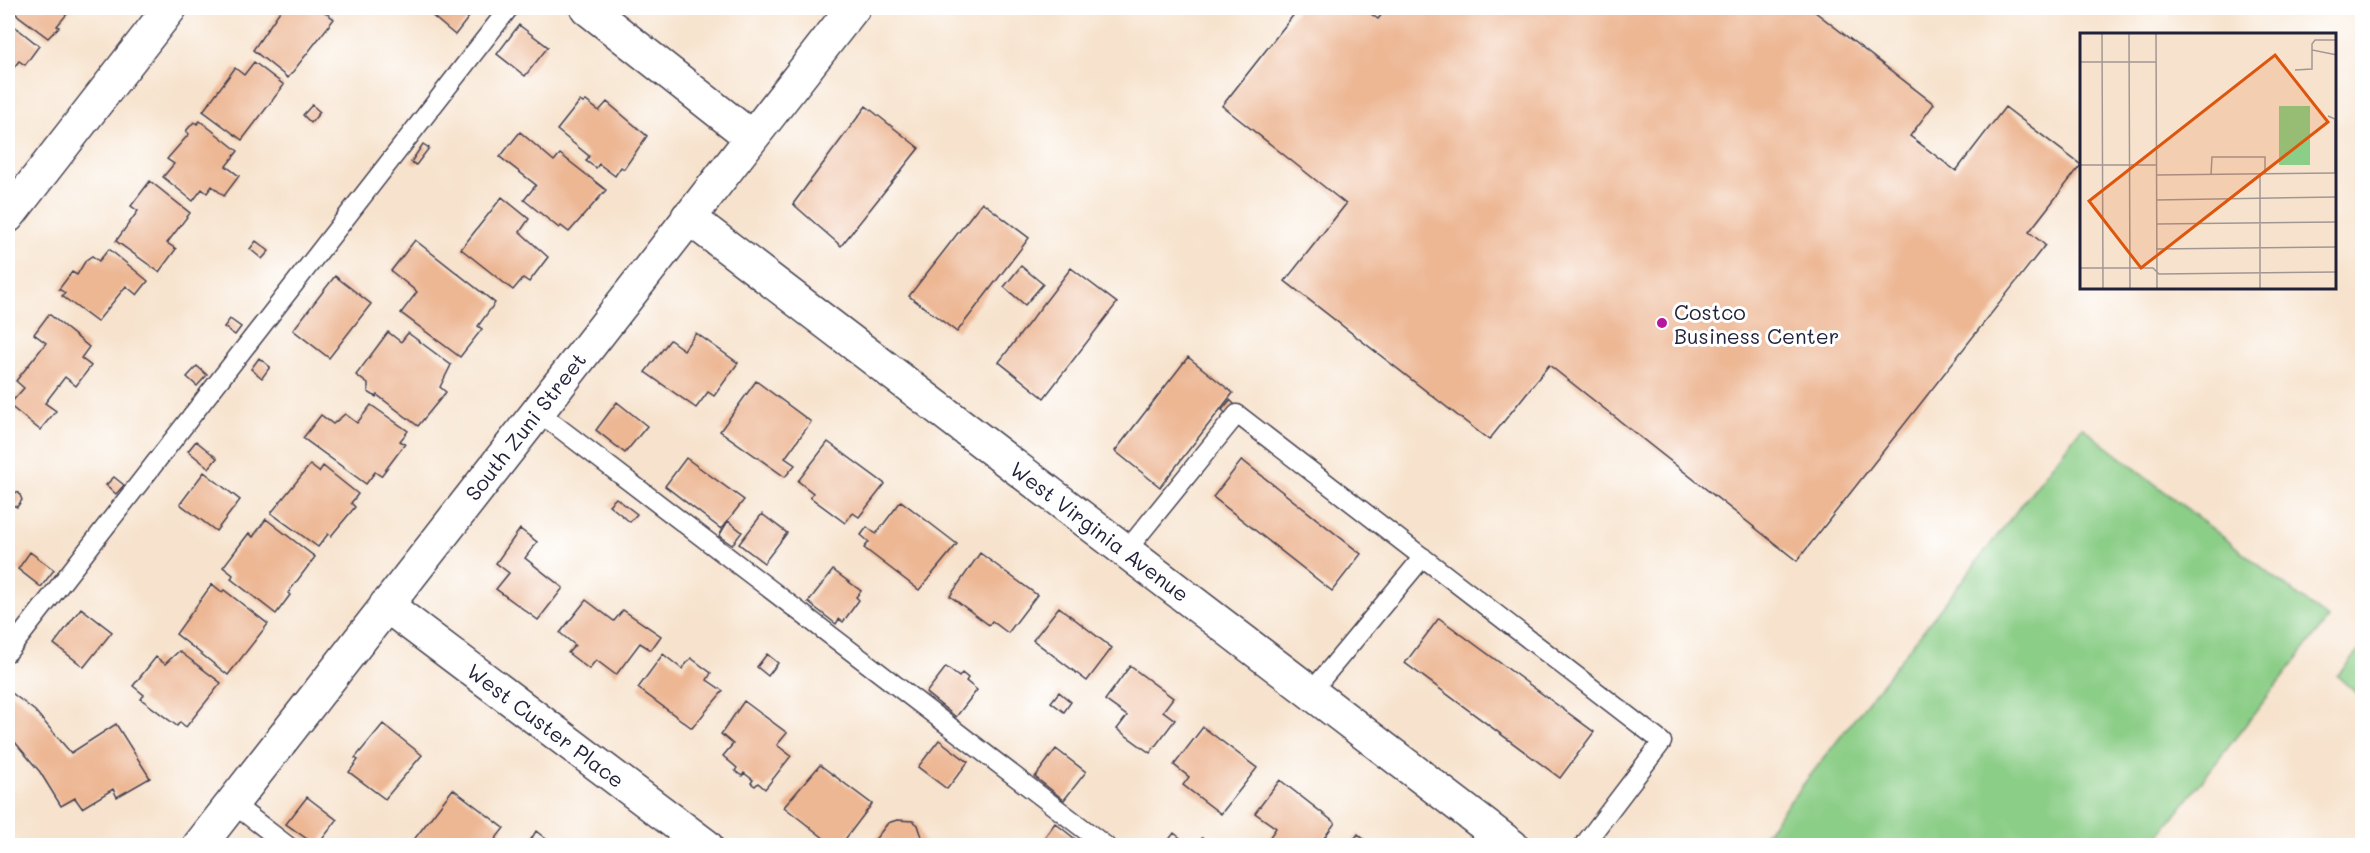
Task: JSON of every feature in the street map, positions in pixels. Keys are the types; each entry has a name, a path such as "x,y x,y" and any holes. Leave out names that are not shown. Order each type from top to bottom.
{"street":[{"path":"8,216 170,8"},
{"path":"587,8 751,136"},
{"name":"South Zuni Street","path":"199,846 751,136 854,8"},
{"name":"West Virginia Avenue","path":"688,217 1512,846"},
{"name":"West Custer Place","path":"386,604 706,846"}],"lane":[{"path":"8,652 508,8"},
{"path":"537,411 1106,846"},
{"path":"1126,551 1237,414 1662,742 1583,846"},
{"path":"1311,692 1423,557"},
{"path":"232,803 288,846"}],"green space":[{"path":"2082,427 2328,619 2152,845 1756,845"},
{"path":"2362,647 2362,698 2337,676"}],"building":[{"path":"14,8 72,8 48,38 12,11"},
{"path":"282,8 319,8 334,19 288,78 253,50"},
{"path":"399,8 410,8 406,13"},
{"path":"423,8 476,8 455,35"},
{"name":"Costco Business Center","path":"1299,8 1363,8 1378,19 1387,8 1810,8 1934,104 1910,136 1956,171 2005,107 2080,166 2029,232 2045,245 1797,561 1549,365 1489,440 1285,281 1346,204 1222,106"},
{"path":"8,21 39,46 25,65 19,61 8,75"},
{"path":"519,25 548,47 525,76 497,54"},
{"path":"254,62 284,85 242,140 203,111 235,68 244,75"},
{"path":"580,101 583,103 586,101 599,111 607,102 647,136 624,169 621,167 615,176 599,164 596,168 586,161 589,156 557,130"},
{"path":"312,105 320,112 311,123 303,115"},
{"path":"866,106 919,148 841,246 793,204"},
{"path":"200,121 238,151 226,166 239,176 224,196 212,186 207,193 202,189 193,201 163,177 174,164 167,159 189,134 186,131 194,122 197,124"},
{"path":"520,132 554,161 560,154 606,190 569,232 561,226 559,228 524,200 536,185 500,157"},
{"path":"423,144 429,148 416,165 411,162"},
{"path":"150,181 190,213 167,243 176,249 159,272 116,241 138,211 131,206"},
{"path":"502,197 529,219 520,232 548,257 529,282 523,278 513,290 461,249"},
{"path":"982,202 1029,238 957,332 909,296"},
{"path":"415,240 495,303 478,326 482,329 460,357 401,313 417,292 391,271"},
{"path":"256,241 269,251 262,259 250,249"},
{"path":"109,249 148,281 137,295 126,286 97,322 62,296 65,293 59,289 72,272 77,275 86,260 92,256 99,261"},
{"path":"1021,266 1043,284 1025,305 1004,287"},
{"path":"1071,268 1117,303 1044,398 999,362"},
{"path":"335,276 371,304 329,358 293,330"},
{"path":"49,314 89,347 81,358 91,366 76,386 65,377 45,403 56,411 40,430 9,405 24,388 16,381 46,343 34,334"},
{"path":"230,319 241,327 235,335 224,327"},
{"path":"388,332 401,342 408,333 451,365 440,387 446,392 418,426 377,395 376,397 368,392 368,384 356,375"},
{"path":"696,333 738,363 714,396 708,392 696,408 645,372 670,340 684,350"},
{"path":"1188,357 1233,393 1160,487 1115,451"},
{"path":"259,358 270,367 262,378 251,369"},
{"path":"197,366 207,375 197,386 187,377"},
{"path":"756,381 811,422 785,458 795,465 785,477 720,431"},
{"path":"1230,400 1238,408 1230,417 1222,410"},
{"path":"617,402 647,426 625,453 596,430"},
{"path":"371,405 408,431 400,441 405,444 381,476 375,472 366,484 303,438 321,415 333,424 345,414 357,423"},
{"path":"196,441 217,458 209,468 188,451"},
{"path":"828,442 885,484 859,517 853,513 845,523 810,497 813,493 798,481"},
{"path":"686,458 744,500 721,529 665,486"},
{"path":"1242,460 1361,554 1332,591 1213,497"},
{"path":"310,465 319,472 323,466 358,494 351,503 355,507 331,536 328,534 318,547 271,513"},
{"path":"204,472 240,500 216,531 180,504"},
{"path":"114,477 124,485 116,494 106,485"},
{"path":"10,491 19,493 22,500 17,507 8,503"},
{"path":"616,498 637,514 630,522 609,505"},
{"path":"901,501 957,544 919,590 864,548 869,542 861,535 867,527 876,534"},
{"path":"762,514 787,533 764,563 739,544"},
{"path":"266,519 315,557 288,593 290,595 276,614 231,579 233,575 223,567 249,533 253,537"},
{"path":"728,521 742,532 732,545 719,536"},
{"path":"520,529 537,542 525,558 563,588 538,620 496,589 509,573 496,563"},
{"path":"30,552 54,570 41,587 18,569"},
{"path":"980,553 1037,595 1008,633 992,621 989,625 950,596"},
{"path":"833,570 861,591 856,597 859,600 843,622 839,619 836,624 808,602"},
{"path":"212,584 222,592 224,590 268,624 228,675 176,634"},
{"path":"586,600 614,621 623,610 661,636 651,650 640,643 616,675 596,660 589,669 568,653 575,645 560,633"},
{"path":"1059,607 1112,648 1087,681 1033,640"},
{"path":"81,608 112,632 84,667 54,644"},
{"path":"1439,618 1594,732 1560,778 1405,663"},
{"path":"179,651 221,683 186,727 180,722 177,726 141,699 144,695 133,686 156,657 165,664"},
{"path":"663,654 682,669 691,658 711,673 707,680 723,691 692,728 638,688"},
{"path":"767,654 778,663 768,676 757,667"},
{"path":"1130,666 1173,698 1163,711 1175,720 1150,753 1117,729 1127,716 1105,700"},
{"path":"946,667 959,677 962,673 968,678 966,681 977,690 956,717 926,693"},
{"path":"8,690 35,711 71,753 116,724 150,778 117,797 113,789 82,808 75,798 61,806 40,772 14,741 11,745 8,742"},
{"path":"1059,692 1071,702 1064,712 1051,702"},
{"path":"744,701 787,733 777,745 791,756 765,789 758,783 755,786 751,783 753,780 744,773 742,776 735,771 737,768 723,756 733,744 721,734"},
{"path":"383,724 422,755 385,799 349,772 358,760 355,758"},
{"path":"1203,727 1257,768 1221,814 1183,785 1189,777 1174,765"},
{"path":"939,740 968,762 947,789 918,767"},
{"path":"1056,749 1086,772 1064,800 1035,777"},
{"path":"820,765 872,804 840,846 834,846 784,807"},
{"path":"1280,780 1335,823 1318,846 1273,846 1267,841 1276,828 1255,813"},
{"path":"453,789 504,828 490,846 409,846"},
{"path":"307,797 337,820 317,846 286,824"},
{"path":"897,820 913,821 918,825 925,846 870,846 888,823"},
{"path":"1055,823 1084,846 1038,846"},
{"path":"536,831 555,846 527,846"},
{"path":"1174,833 1191,846 1164,846"},
{"path":"1358,834 1372,846 1349,846"},
{"path":"1202,838 1212,844 1197,846"}],"place":[{"name":"Costco Business Center","path":"1662,323"}]}
